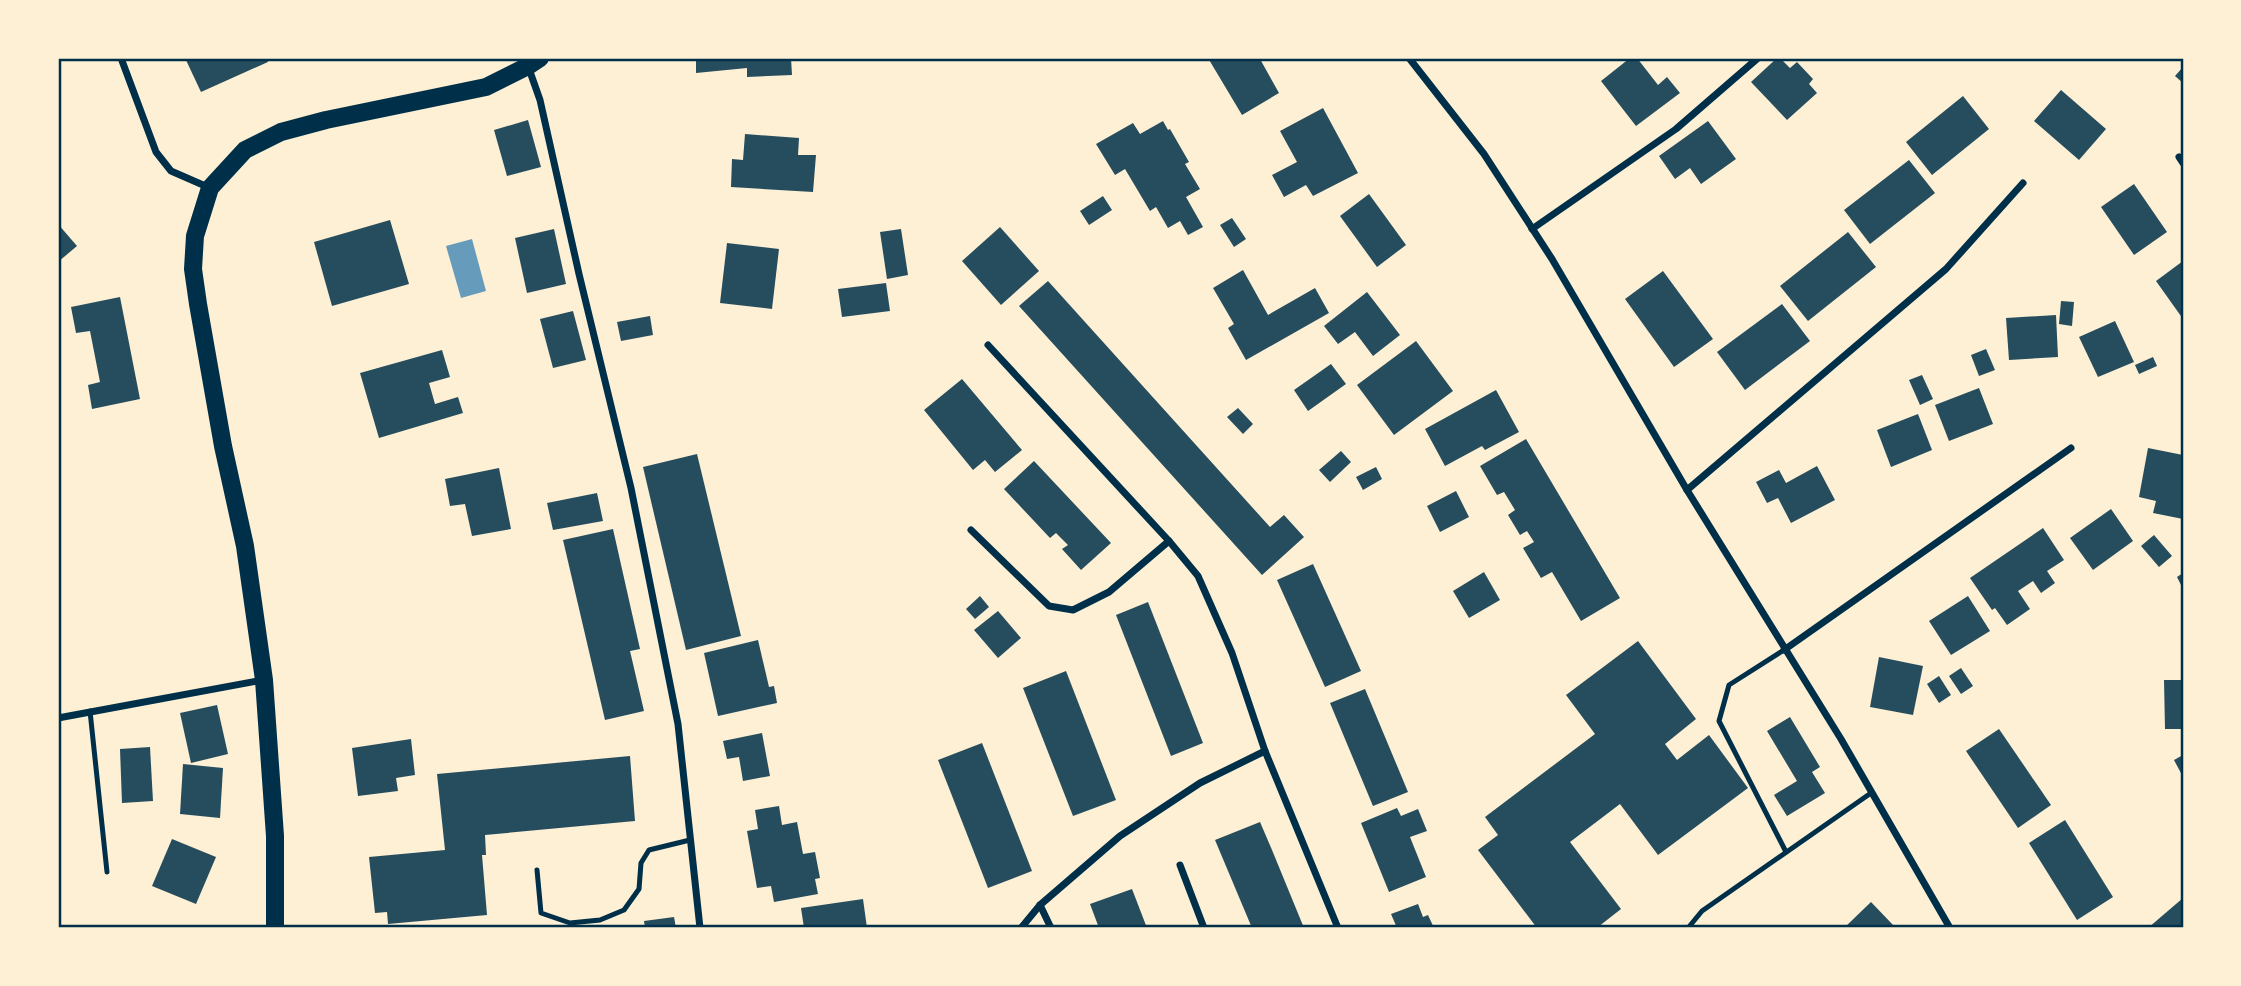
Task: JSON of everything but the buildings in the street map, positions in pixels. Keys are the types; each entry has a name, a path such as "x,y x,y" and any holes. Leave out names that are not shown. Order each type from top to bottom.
{"main road":[{"path":"275,928 275,836 264,680 245,546 221,433 193,269 195,236 210,188 245,150 281,132 326,120 486,87 534,62"}],"street":[{"path":"121,58 156,152 170,171 210,188"},
{"path":"1409,58 1484,154 1532,229 1950,928"},
{"path":"1532,229 1676,129 1758,58"},
{"path":"534,62 576,265 631,488 678,724 700,928"},
{"path":"1687,490 1946,269 2023,183"},
{"path":"988,345 1198,576 1232,653 1265,751 1338,928"},
{"path":"1784,650 2071,448"},
{"path":"971,530 1049,606 1073,610 1109,592 1169,541"},
{"path":"58,718 264,680"},
{"path":"1020,928 1040,905 1120,836 1200,783 1265,751"},
{"path":"1180,864 1204,928"},
{"path":"1040,905 1051,928"}],"lane":[{"path":"1784,650 1729,685 1720,721 1787,852"},
{"path":"90,712 107,872"},
{"path":"1688,928 1702,911 1871,793"},
{"path":"537,870 541,913 570,923 600,920 624,910 639,889 641,863 649,850 690,840"}],"water":[{"path":"472,239 486,291 461,298 446,246"}]}
